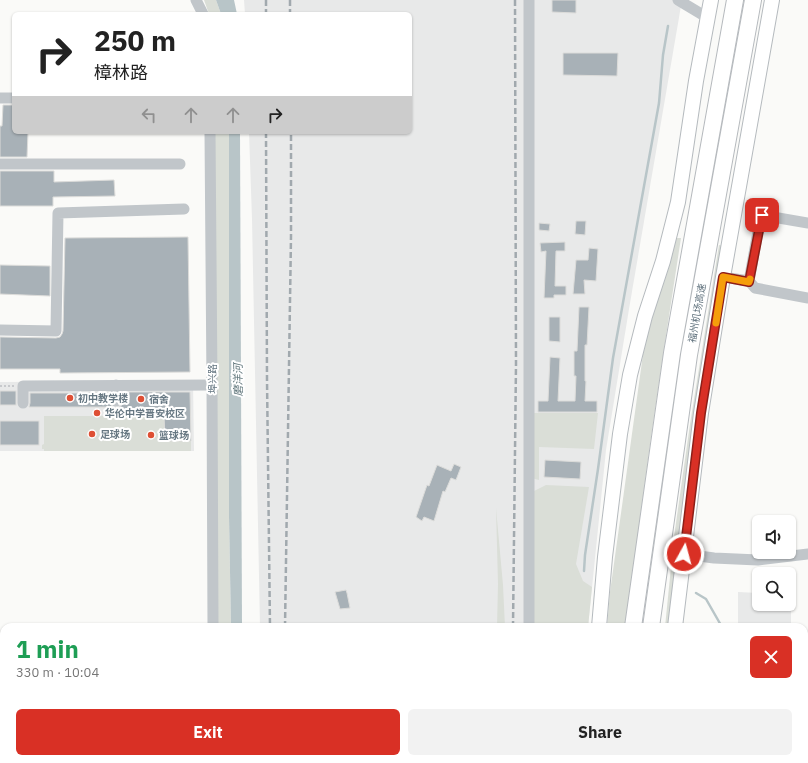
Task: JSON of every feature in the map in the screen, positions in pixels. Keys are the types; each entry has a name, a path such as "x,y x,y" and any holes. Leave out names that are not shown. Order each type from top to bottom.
{"highway":[{"name":"福州机场高速","path":"634,623 672,353 735,0"},
{"name":"福州机场高速","path":"652,623 689,355 753,0"}],"main road":[{"path":"599,623 605,557 616,465 630,376 645,316 663,261 678,202 696,81 711,0"},
{"path":"675,623 701,413 723,277 772,0"}],"street":[{"path":"196,0 202,12"},
{"path":"529,0 529,623"},
{"path":"678,0 708,18"},
{"path":"0,98 12,98"},
{"name":"埠兴路","path":"210,134 213,623"},
{"path":"0,164 180,164"},
{"path":"0,330 56,330 58,213 184,209"},
{"path":"752,285 762,215 808,223"},
{"path":"723,277 808,298"},
{"path":"23,403 23,386 212,385"},
{"path":"116,386 116,401"},
{"path":"684,554 738,560 758,560 808,554"}],"path":[{"path":"0,386 23,386"}],"shaded area":[{"path":"204,0 216,0 220,12 208,12"},
{"path":"244,0 682,0 606,450 588,623 260,623 249,134 412,134 412,12 245,12"},
{"path":"214,134 229,134 229,517 231,623 215,623"},
{"path":"675,238 681,238 645,481 627,623 607,623 610,592 644,347"},
{"path":"719,245 724,246 672,623 665,623 674,537 690,424"},
{"name":"华伦中学晋安校区","path":"193,381 194,451 0,451 0,382"},
{"path":"533,413 598,413 594,449 539,447 539,480 531,478"},
{"path":"44,416 164,416 165,441 191,441 191,451 44,451 44,449 42,449 42,445 44,444"},
{"path":"546,485 589,487 576,564 583,581 592,587 588,623 533,623 534,491"},
{"path":"496,508 505,623 497,623 498,584"},
{"path":"738,592 752,593 752,611 791,611 791,623 738,623"}],"water":[{"path":"216,0 234,0 237,12 220,12"},
{"name":"磨洋河","path":"229,134 240,134 242,623 231,623 229,517"}],"building":[{"path":"552,0 576,0 576,13 552,12"},
{"path":"563,53 618,53 617,76 563,75"},
{"path":"3,105 12,105 12,134 28,134 27,157 0,157 0,126 2,126"},
{"path":"0,171 54,171 54,182 114,180 115,196 53,197 53,206 0,206"},
{"path":"576,221 586,221 585,235 575,234"},
{"path":"539,223 550,224 549,231 539,230"},
{"path":"188,237 190,372 60,373 60,369 0,369 0,337 56,338 60,337 62,334 65,238"},
{"path":"565,242 565,251 556,251 555,286 566,286 566,295 554,295 554,298 544,298 546,251 541,252 540,243"},
{"path":"589,248 598,249 596,281 584,280 585,294 573,294 576,260 588,260"},
{"path":"0,265 50,266 50,296 0,294"},
{"path":"579,307 589,307 587,345 585,345 585,401 597,401 597,412 538,412 538,401 548,401 550,357 560,358 558,401 575,401 576,376 574,376 574,351 577,351"},
{"path":"549,317 560,317 560,342 549,341"},
{"path":"0,391 16,391 16,405 0,405"},
{"path":"123,392 190,392 191,441 165,441 164,416 117,415 118,408 122,405"},
{"name":"初中教学楼","path":"30,393 109,393 109,401 112,407 29,407"},
{"path":"0,421 39,421 39,445 0,445"},
{"path":"545,460 581,462 580,479 544,477"},
{"path":"454,464 461,467 456,480 451,478 445,492 443,491 434,521 424,517 422,521 416,517 427,485 429,486 437,465 451,471"},
{"path":"346,590 350,608 340,609 335,592"}],"waterway":[{"path":"584,571 613,358 659,103 663,55 668,26"},
{"path":"696,593 706,599 720,623"}],"railway":[{"path":"266,0 266,12"},
{"path":"290,0 290,12"},
{"path":"513,623 516,364 515,0"},
{"path":"266,134 270,623"},
{"path":"285,623 291,236 291,134"}],"slow traffic":[{"path":"716,323 723,277 749,282 750,279"}],"place":[{"name":"初中教学楼","path":"70,398"},
{"name":"宿舍","path":"141,399"},
{"name":"华伦中学晋安校区","path":"97,413"},
{"name":"足球场","path":"92,434"},
{"name":"篮球场","path":"151,435"}],"route":[{"path":"684,554 701,413 723,277 749,282 762,215"}]}
